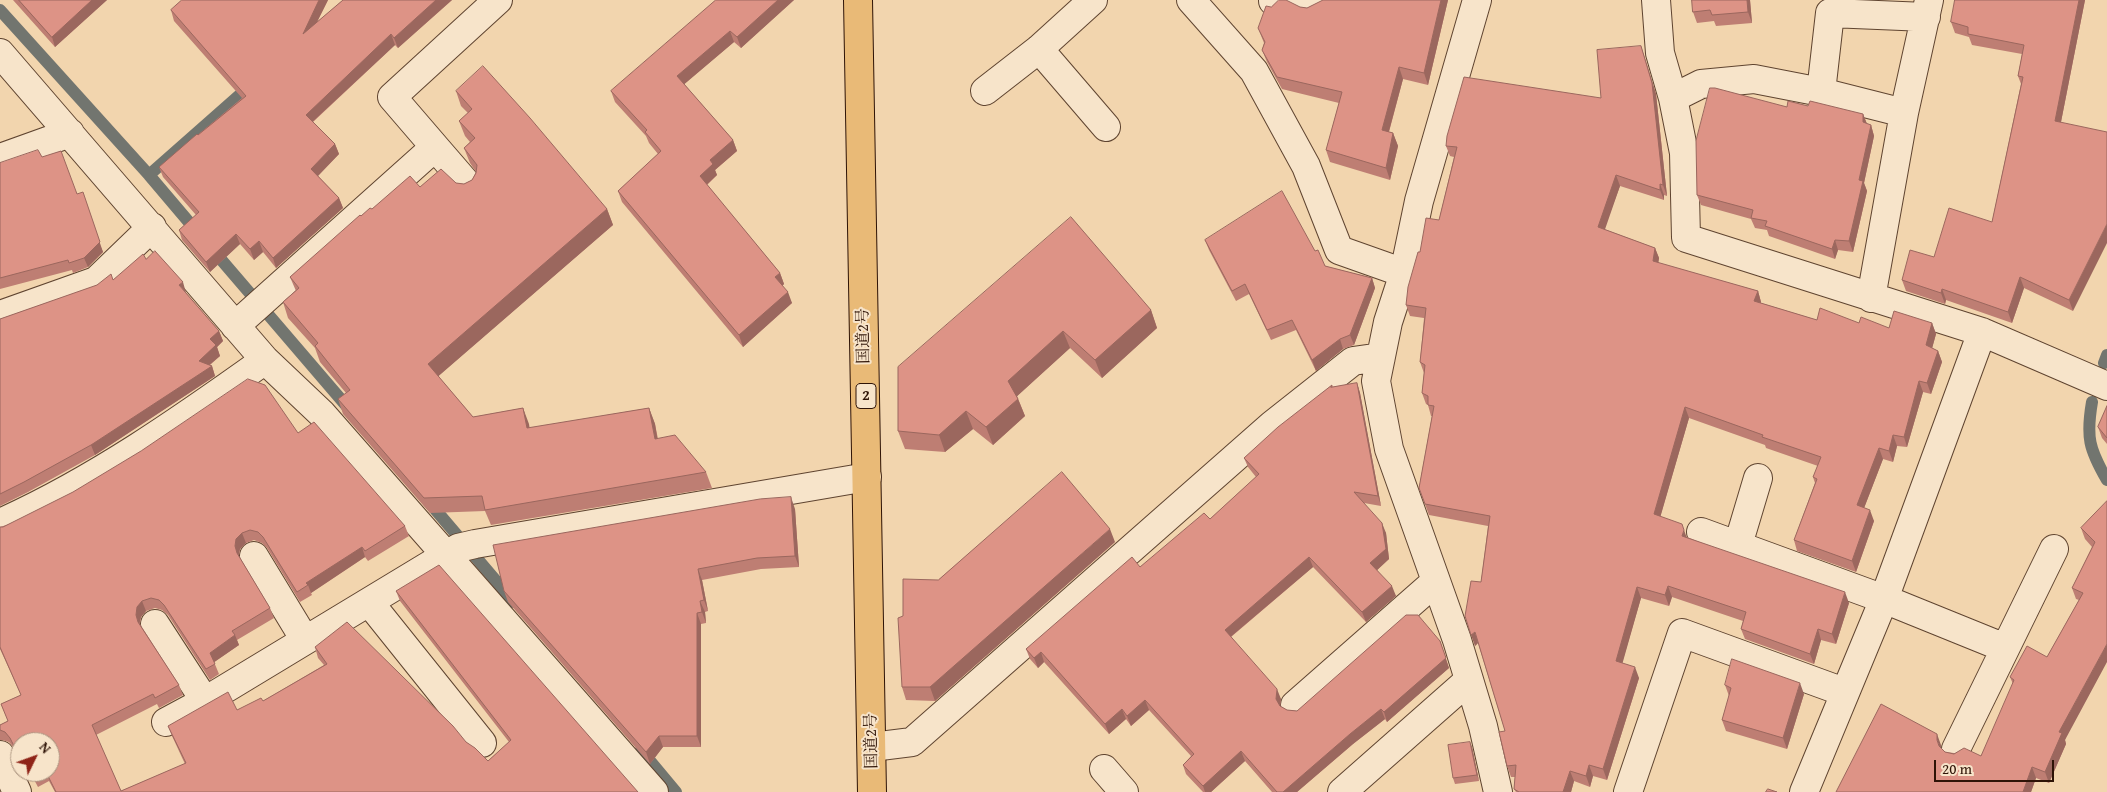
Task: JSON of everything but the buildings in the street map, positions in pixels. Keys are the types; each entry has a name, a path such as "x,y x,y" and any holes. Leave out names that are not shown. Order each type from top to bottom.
{"highway":[{"name":"国道2号","path":"858,0 872,792"}],"street":[{"path":"467,184 386,90 498,0"},
{"path":"985,91 1039,49 1093,0"},
{"path":"1192,0 1254,71 1306,166 1339,250 1404,273"},
{"path":"1298,0 1310,5 1318,0"},
{"path":"1477,0 1420,201 1404,273 1388,322 1376,381 1388,449 1469,680 1483,726 1498,792"},
{"path":"1656,0 1660,53 1674,98 1684,153 1686,238 1982,332 2107,386"},
{"path":"1821,92 1830,13 1927,8 1904,114 1871,298"},
{"path":"1039,49 1106,127"},
{"path":"0,53 265,360 460,549 654,792"},
{"path":"1674,98 1701,84 1754,79 1821,92 1904,114"},
{"path":"0,158 70,133"},
{"path":"235,326 435,147"},
{"path":"0,315 96,281 152,227"},
{"path":"1804,792 1884,599 1982,332"},
{"path":"872,747 912,742 1272,425 1353,361 1381,357"},
{"path":"0,524 96,473 200,407 265,360"},
{"path":"166,722 205,701 460,549 867,477"},
{"path":"1738,545 1758,478"},
{"path":"1701,532 1884,599 2006,648"},
{"path":"1956,749 2054,548"},
{"path":"254,556 305,640"},
{"path":"1295,704 1436,582"},
{"path":"369,602 482,743"},
{"path":"155,624 205,701"},
{"path":"1628,792 1682,633 1844,692"},
{"path":"1342,792 1469,680"},
{"path":"0,755 17,792"},
{"path":"1104,770 1124,792"}],"waterway":[{"path":"0,10 149,175 251,85"},
{"path":"149,175 199,234"},
{"path":"212,249 350,410"},
{"path":"2104,363 2107,355"},
{"path":"2092,402 2089,425 2090,442 2096,460 2107,480"},
{"path":"428,501 514,602"},
{"path":"641,750 676,792"}]}
